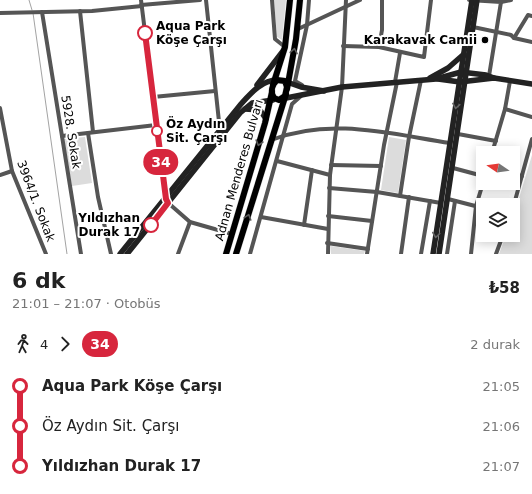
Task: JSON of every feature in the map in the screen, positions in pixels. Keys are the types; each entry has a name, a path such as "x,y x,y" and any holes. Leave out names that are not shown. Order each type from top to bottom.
{"main road":[{"name":"Adnan Menderes Bulvarı","path":"236,254 271,140 280,90 290,0"},
{"name":"Adnan Menderes Bulvarı","path":"226,254 266,119 280,90 298,29 300,0"}],"street":[{"path":"0,13 80,11 141,4 200,0"},
{"path":"206,0 215,91 221,132"},
{"path":"127,254 285,47 275,39 272,0"},
{"path":"308,88 296,81 307,24 309,0"},
{"path":"328,254 329,188 342,87 346,0"},
{"path":"298,29 360,0"},
{"path":"379,47 382,30 382,0"},
{"path":"343,46 379,47 400,53 424,57 431,0"},
{"path":"473,0 511,0"},
{"path":"439,254 458,134 464,72 473,27 473,0"},
{"path":"464,72 464,54 473,0"},
{"path":"492,77 501,1"},
{"path":"141,4 167,200 190,222 232,234"},
{"path":"80,11 93,132"},
{"name":"5928. Sokak","path":"42,12 81,254"},
{"path":"514,38 528,15 532,16"},
{"path":"473,27 511,35 514,38 532,42"},
{"path":"367,254 400,53"},
{"path":"428,80 448,68 464,54"},
{"path":"248,96 265,82 280,90 301,96 342,87 428,80 464,72 532,84"},
{"path":"436,79 463,81 492,77"},
{"path":"400,196 409,137 421,80"},
{"path":"494,146 505,109 510,80"},
{"path":"433,254 450,143 463,81"},
{"path":"221,132 243,110 257,101 280,90 308,88 327,91"},
{"path":"153,97 215,91"},
{"path":"250,254 292,104 301,96"},
{"name":"3964/1. Sokak","path":"0,108 12,171 46,254"},
{"path":"243,110 254,108 260,110 266,119"},
{"path":"505,109 532,116"},
{"path":"62,136 156,125"},
{"path":"271,140 284,135 337,127 357,128 450,143"},
{"path":"88,133 98,197 111,254"},
{"path":"458,134 496,141"},
{"path":"516,198 532,139"},
{"path":"277,161 330,175"},
{"path":"331,165 381,166"},
{"path":"453,168 476,174"},
{"path":"304,225 312,170"},
{"path":"0,176 12,171"},
{"path":"329,188 377,192 441,203"},
{"path":"400,254 409,197"},
{"path":"120,254 167,200"},
{"path":"448,200 476,206 471,254"},
{"path":"421,254 430,201"},
{"path":"447,254 455,201"},
{"path":"328,216 372,221"},
{"path":"261,217 328,229"},
{"path":"178,254 190,222"},
{"path":"496,254 500,242"},
{"path":"327,243 368,249"}],"shaded area":[{"path":"274,0 286,0 282,40 277,37"},
{"path":"85,137 92,183 72,186 64,139"},
{"path":"389,137 406,140 398,193 381,190"},
{"path":"532,155 532,254 499,254 503,242 520,242 519,198"},
{"path":"331,246 365,251 364,254 331,254"}],"waterway":[{"path":"29,0 32,10"},
{"path":"33,13 67,254"}],"bus line":[{"name":"34","path":"145,33 166,199 168,203 151,225"}],"place":[{"name":"Aqua Park Köşe Çarşı","path":"145,33"},
{"name":"Karakavak Camii","path":"485,40"},
{"name":"Öz Aydın Sit. Çarşı","path":"157,131"},
{"name":"Yıldızhan Durak 17","path":"151,225"}]}
